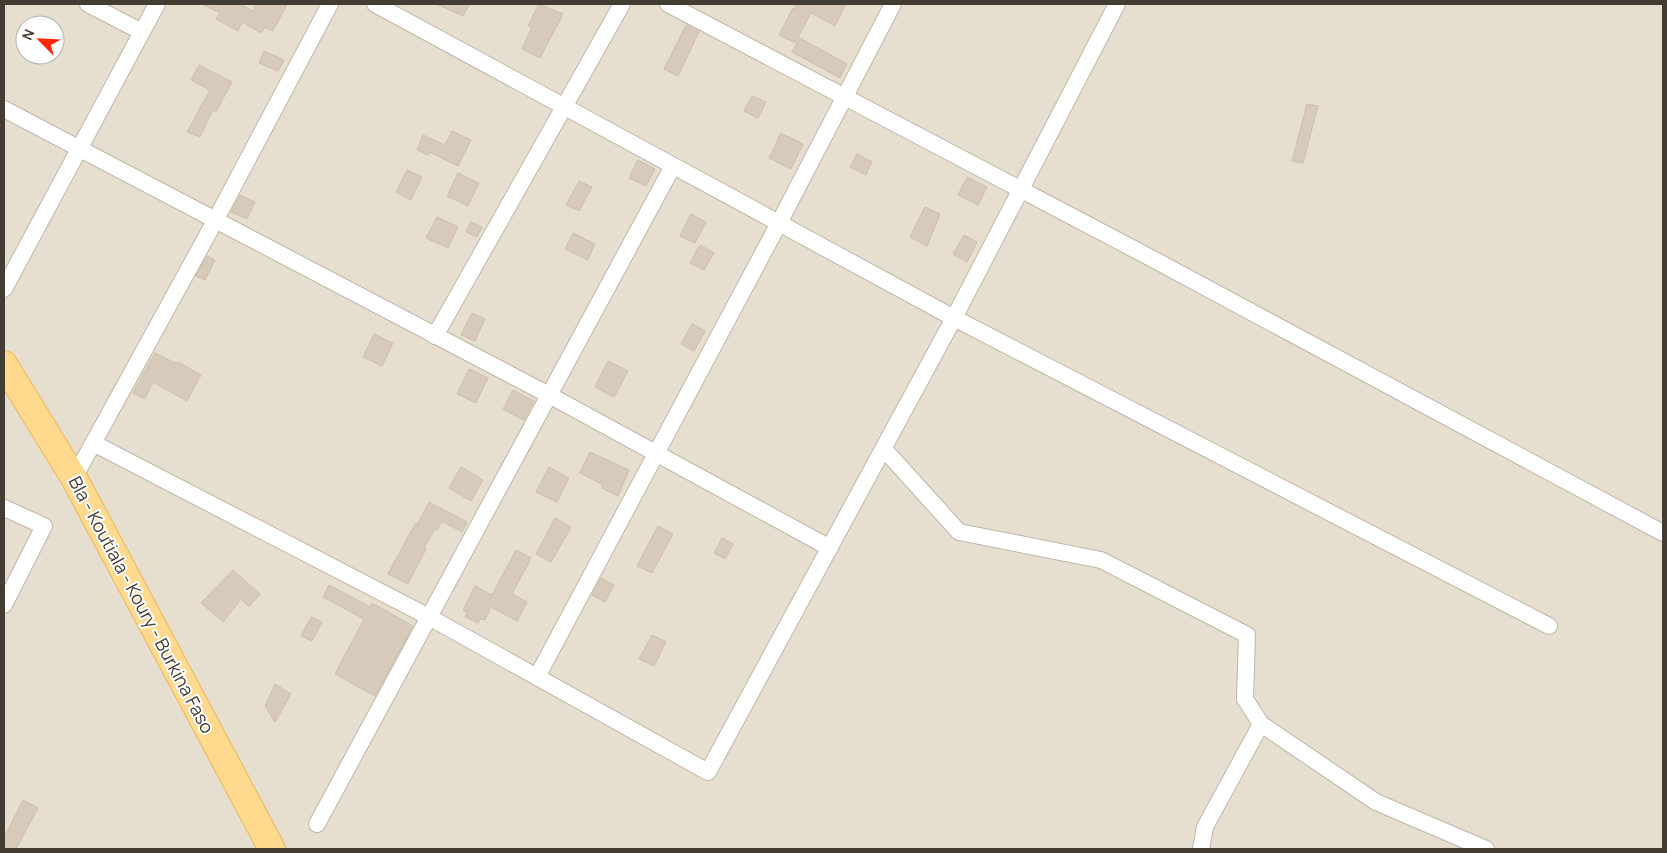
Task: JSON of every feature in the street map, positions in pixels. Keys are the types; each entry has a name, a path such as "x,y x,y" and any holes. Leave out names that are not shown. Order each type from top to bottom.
{"main road":[{"name":"Bla - Koutiala - Koury - Burkina Faso","path":"4,364 74,478 263,844"}],"street":[{"path":"88,4 142,32"},
{"path":"4,289 157,4"},
{"path":"74,478 215,221 330,4"},
{"path":"375,4 954,318 1549,626"},
{"path":"435,336 622,4"},
{"path":"668,4 1663,533"},
{"path":"538,677 893,4"},
{"path":"93,444 429,617 708,772 954,318 1116,4"},
{"path":"4,110 549,395 830,548"},
{"path":"317,824 673,166"},
{"path":"884,449 959,532 1101,560 1247,635 1245,699 1261,724 1376,802 1486,849"},
{"path":"4,508 44,526 4,605"},
{"path":"1201,849 1205,827 1261,724"}],"shaded area":[{"path":"4,4 1663,4 1663,849 4,849"}],"building":[{"path":"202,4 240,4 253,11 256,4 287,4 273,31 265,27 261,33 242,22 238,31 216,19 220,13"},
{"path":"436,4 469,4 463,16"},
{"path":"539,4 563,14 540,58 522,49 532,27 528,26"},
{"path":"792,4 846,4 835,26 811,13 795,43 779,35 793,8 795,9 796,6"},
{"path":"686,25 699,32 678,76 664,69"},
{"path":"800,38 847,64 840,78 792,52"},
{"path":"264,51 284,60 278,71 259,63"},
{"path":"199,65 232,82 216,112 213,110 200,137 187,132 210,90 191,80"},
{"path":"752,96 766,102 758,118 744,111"},
{"path":"1307,104 1318,106 1303,163 1292,161"},
{"path":"452,131 471,140 458,166 429,152 428,155 417,150 423,135 445,145"},
{"path":"781,133 803,144 791,169 769,158"},
{"path":"857,154 872,162 866,175 850,167"},
{"path":"638,160 655,169 646,186 629,178"},
{"path":"407,170 422,177 411,200 396,192"},
{"path":"458,173 479,183 468,206 447,196"},
{"path":"967,177 987,187 978,205 958,195"},
{"path":"579,181 592,187 579,211 566,205"},
{"path":"240,195 255,202 247,219 231,212"},
{"path":"925,207 940,214 927,246 910,237"},
{"path":"691,214 706,222 695,243 680,236"},
{"path":"437,217 458,227 448,248 426,238"},
{"path":"471,222 482,227 477,237 466,232"},
{"path":"573,233 595,244 588,260 565,249"},
{"path":"964,235 977,242 967,262 953,254"},
{"path":"700,245 714,253 704,270 690,263"},
{"path":"207,256 215,260 205,280 196,276"},
{"path":"472,313 485,319 475,341 461,335"},
{"path":"692,324 705,331 694,351 681,344"},
{"path":"374,334 393,343 382,366 363,357"},
{"path":"155,353 177,364 178,362 201,375 187,401 153,382 145,399 133,393"},
{"path":"608,361 628,371 614,397 595,387"},
{"path":"469,369 488,378 476,403 457,394"},
{"path":"513,390 534,401 524,420 503,409"},
{"path":"590,452 629,470 618,496 602,488 603,485 580,473"},
{"path":"461,467 483,480 471,501 449,488"},
{"path":"549,467 569,478 557,502 536,492"},
{"path":"429,502 467,522 462,532 442,521 424,548 426,549 408,584 388,574"},
{"path":"555,518 571,527 551,562 536,554"},
{"path":"658,526 673,534 652,573 637,566"},
{"path":"722,538 733,544 725,559 714,553"},
{"path":"516,550 531,558 512,594 527,602 517,621 491,607 485,620 480,619 478,623 465,617 467,612 463,610 475,586 492,595"},
{"path":"233,570 260,594 249,607 241,599 223,622 201,603"},
{"path":"601,578 614,585 605,602 592,595"},
{"path":"329,585 370,607 372,603 413,626 375,696 335,674 364,619 323,597"},
{"path":"311,617 322,622 312,641 301,636"},
{"path":"652,635 666,642 654,666 639,659"},
{"path":"275,684 291,694 275,722 265,706"},
{"path":"23,800 38,808 16,849 9,849 4,847 4,838"}]}
